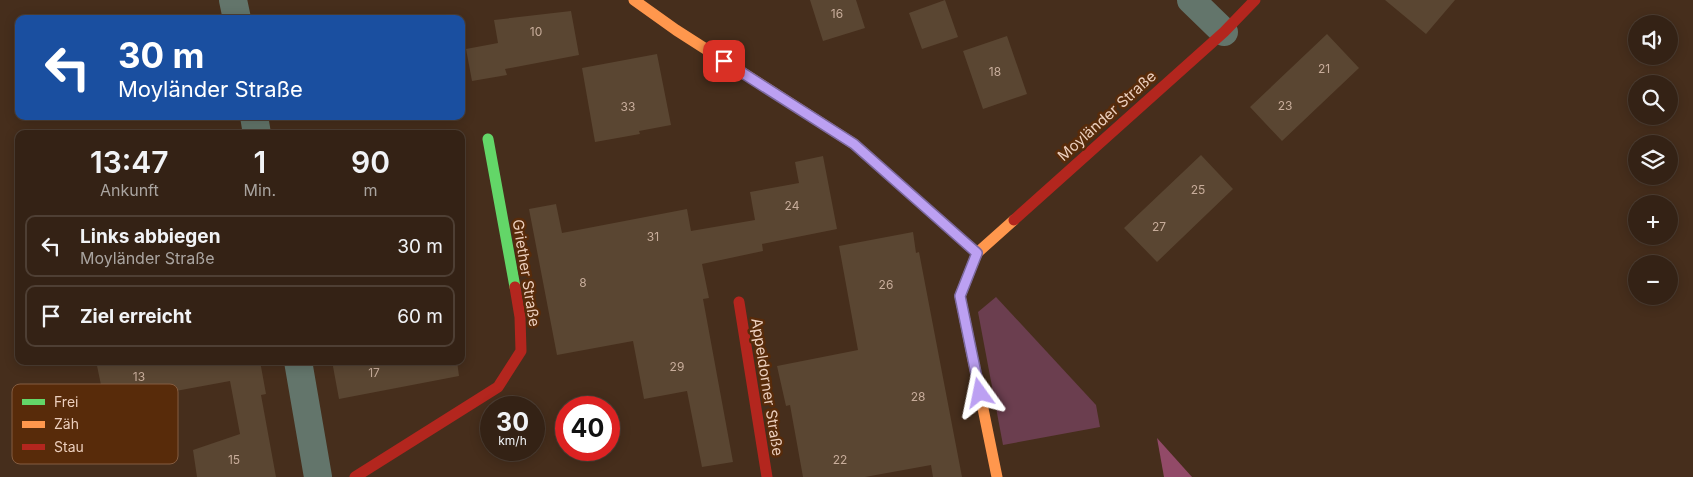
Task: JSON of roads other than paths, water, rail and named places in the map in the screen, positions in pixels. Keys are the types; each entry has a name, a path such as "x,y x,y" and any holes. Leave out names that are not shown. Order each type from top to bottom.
{"street":[{"path":"234,0 236,15"},
{"path":"634,0 854,144 977,253"},
{"path":"1191,0 1224,32"},
{"name":"Moyländer Straße","path":"997,477 960,296 977,253 1224,32 1255,0"},
{"name":"Griether Straße","path":"355,477 498,387 521,351 520,317 488,139"},
{"name":"Appeldorner Straße","path":"739,302 767,477"},
{"path":"299,365 318,477"}]}
